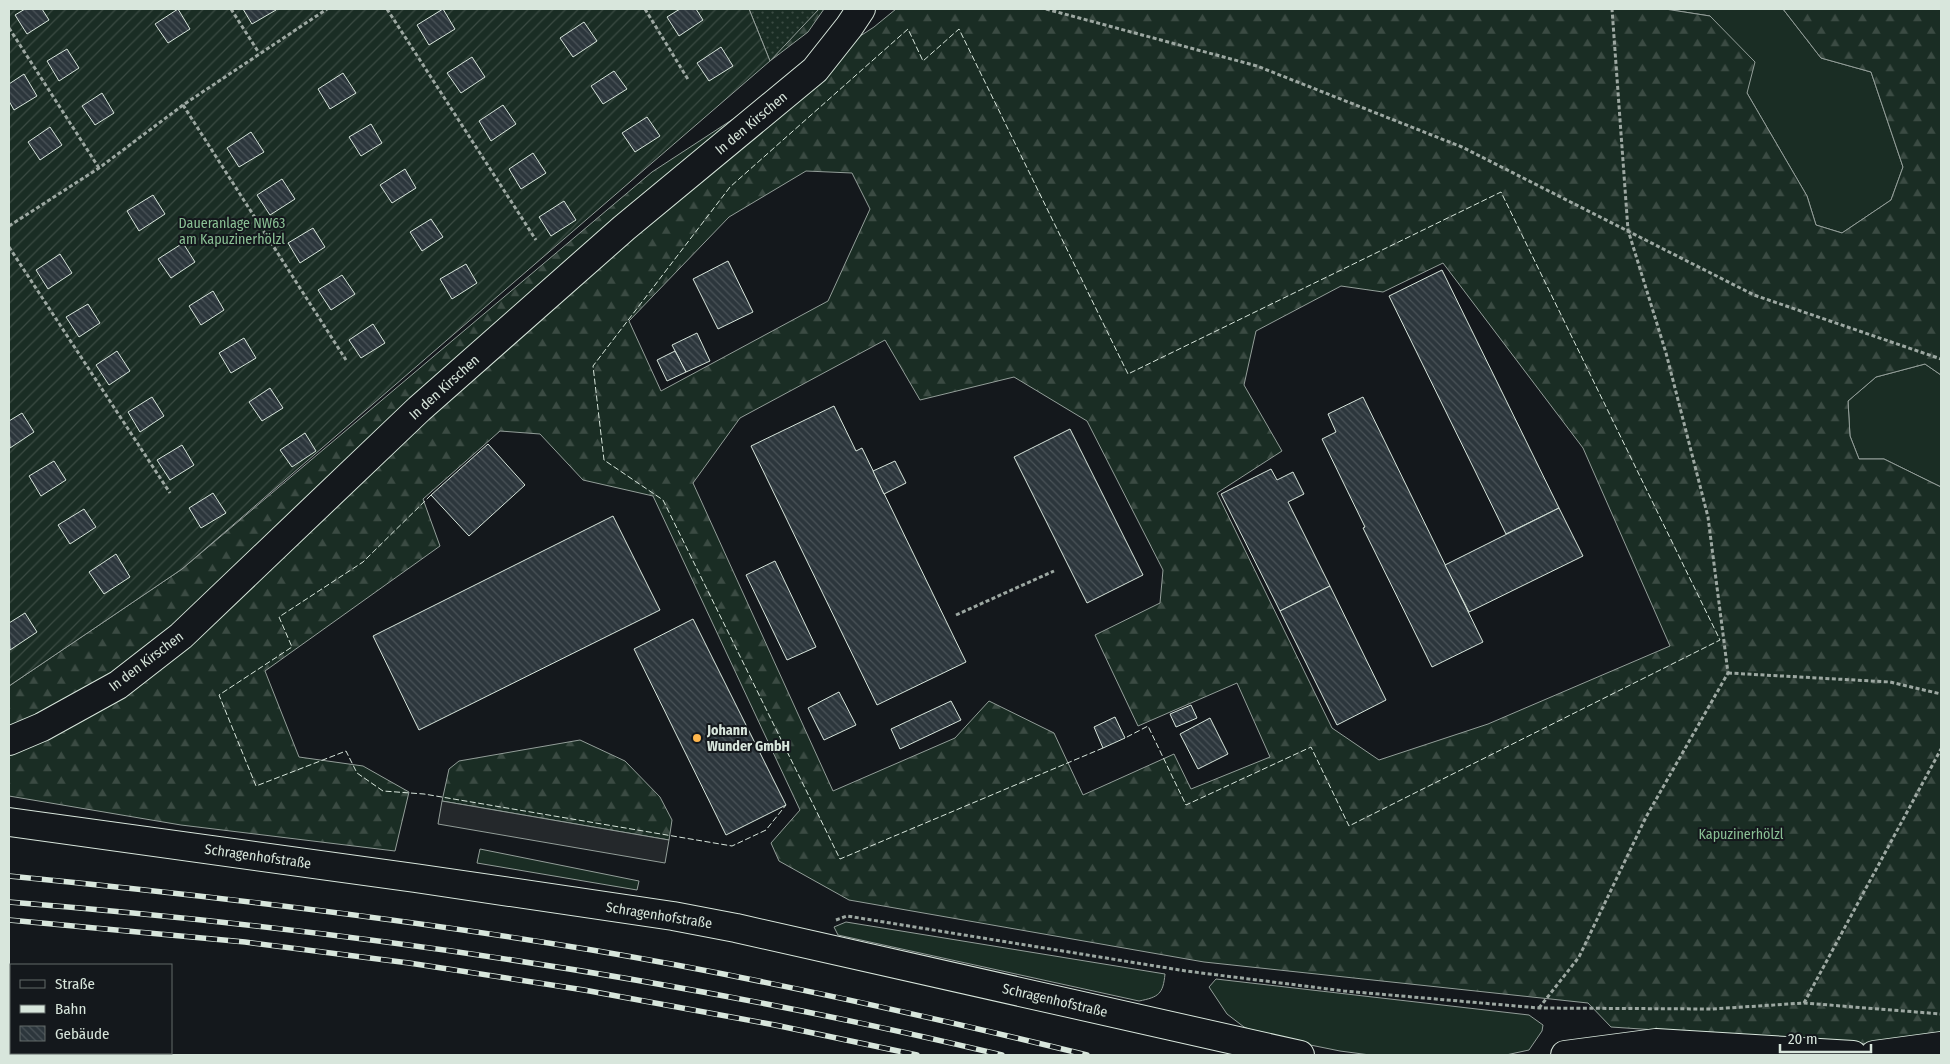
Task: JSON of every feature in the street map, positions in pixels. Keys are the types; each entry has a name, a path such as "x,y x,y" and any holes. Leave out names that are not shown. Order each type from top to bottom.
{"street":[{"name":"In den Kirschen","path":"9,741 42,727 118,685 181,636 419,409 624,228 815,70 861,9"},
{"name":"Schragenhofstraße","path":"9,822 673,916 736,928 1300,1055"},
{"path":"1565,1055 1656,1043 1853,1055"},
{"path":"1874,1055 1941,1046"}],"path":[{"path":"232,9 259,52"},
{"path":"9,226 98,168 259,52 326,9"},
{"path":"387,9 536,240"},
{"path":"645,9 689,81"},
{"path":"1046,9 1257,66 1462,147 1754,295 1941,360"},
{"path":"1612,9 1628,230 1666,353 1708,517 1728,673 1646,817 1579,957 1539,1008 1712,1009 1804,1004 1941,1014"},
{"path":"9,28 98,168"},
{"path":"183,105 346,360"},
{"path":"9,247 170,493"},
{"path":"956,615 1054,571"},
{"path":"1728,673 1890,682 1941,694"},
{"path":"1804,1004 1941,749"}],"green space":[{"name":"Daueranlage NW63 am Kapuzinerhölzl","path":"9,9 749,9 770,61 182,569 9,686"},
{"path":"749,9 824,9 808,32 770,61"},
{"path":"749,9 819,9 770,61"},
{"name":"Kapuzinerhölzl","path":"896,9 1665,9 1710,16 1755,62 1747,93 1807,196 1816,225 1842,233 1891,200 1903,167 1871,72 1821,58 1783,9 1941,9 1941,375 1925,364 1876,377 1848,401 1850,436 1859,459 1884,459 1941,487 1941,1034 1867,1044 1611,1027 1588,1003 1204,962 849,900 779,861 771,843 800,810 653,496 583,480 540,434 500,431 423,499 440,546 265,671 299,757 363,766 409,792 395,851 181,825 9,796 9,686 182,569 652,172 874,27","holes":["806,171 852,173 870,209 828,301 661,391 629,321 729,217","1443,263 1583,448 1670,646 1488,724 1379,760 1332,728 1217,493 1282,451 1244,385 1256,331 1341,286 1383,292","885,340 920,400 1014,377 1087,421 1163,570 1160,603 1095,635 1138,726 1237,683 1270,757 1191,789 1174,754 1083,795 1054,733 989,701 955,738 833,791 693,483 740,418"]},
{"path":"1665,9 1783,9 1821,58 1871,72 1903,167 1891,200 1842,233 1816,225 1807,196 1747,93 1710,16"},
{"path":"1925,364 1941,375 1941,487 1884,459 1859,459 1850,436 1848,401 1876,377"},
{"path":"580,740 625,761 660,797 672,820 669,840 442,801 449,769 459,761"},
{"path":"480,849 639,881 637,890 477,863"},
{"path":"846,922 1165,974 1164,981 1159,994 1139,1001 838,935 834,927"},
{"path":"1216,979 1529,1015 1543,1025 1542,1031 1529,1050 1506,1055 1370,1055 1340,1051 1266,1036 1244,1027 1227,1014 1209,987"}],"shaded area":[{"path":"442,801 669,840 665,863 438,824"}],"building":[{"path":"25,9 42,9 49,20 27,34 15,15"},
{"path":"178,9 190,29 168,43 155,24"},
{"path":"243,9 275,9 276,10 252,24"},
{"path":"443,9 455,29 429,45 417,25"},
{"path":"680,9 696,9 703,20 679,36 667,17"},
{"path":"584,22 597,41 573,57 560,38"},
{"path":"721,47 733,66 709,81 697,63"},
{"path":"67,49 79,68 59,81 47,61"},
{"path":"472,57 485,77 461,93 447,73"},
{"path":"614,71 627,89 603,104 591,86"},
{"path":"343,73 356,93 330,109 318,89"},
{"path":"24,74 37,96 14,110 9,101 9,84"},
{"path":"102,93 114,113 95,125 82,106"},
{"path":"503,105 516,124 491,141 479,121"},
{"path":"647,117 660,136 635,152 622,133"},
{"path":"371,124 382,143 361,156 349,137"},
{"path":"50,127 62,145 40,160 28,142"},
{"path":"251,132 264,152 239,167 227,148"},
{"path":"533,153 546,173 521,189 509,169"},
{"path":"405,169 416,188 392,203 380,185"},
{"path":"282,179 295,199 270,215 257,195"},
{"path":"153,195 165,214 139,231 127,211"},
{"path":"564,201 576,220 551,236 539,217"},
{"path":"431,219 443,237 422,251 410,232"},
{"path":"313,228 325,247 300,263 288,243"},
{"path":"183,243 195,262 171,278 158,259"},
{"path":"60,254 72,273 48,289 36,270"},
{"path":"728,261 753,312 718,329 693,279"},
{"path":"466,264 477,283 452,299 440,279"},
{"path":"1442,270 1559,508 1506,534 1389,296"},
{"path":"342,275 355,294 331,310 318,290"},
{"path":"213,291 224,310 201,325 189,306"},
{"path":"88,304 100,323 79,337 66,317"},
{"path":"373,324 385,343 361,358 349,340"},
{"path":"697,333 710,361 686,372 672,345"},
{"path":"244,338 256,358 231,373 219,353"},
{"path":"117,351 130,371 109,385 96,365"},
{"path":"675,351 686,372 667,381 657,360"},
{"path":"270,388 283,408 262,421 249,402"},
{"path":"152,397 164,416 140,432 128,412"},
{"path":"1363,397 1483,642 1432,667 1363,528 1365,527 1322,439 1336,432 1328,414"},
{"path":"834,406 856,451 862,448 966,662 877,705 751,446"},
{"path":"22,413 34,432 10,448 9,421"},
{"path":"1070,429 1143,575 1087,603 1014,457"},
{"path":"305,433 316,451 292,467 280,450"},
{"path":"488,444 525,485 469,536 431,495"},
{"path":"182,445 194,465 170,480 157,460"},
{"path":"54,461 66,480 41,496 29,476"},
{"path":"895,461 906,483 884,494 873,471"},
{"path":"1271,469 1277,480 1293,472 1304,494 1288,502 1330,586 1280,611 1221,494"},
{"path":"213,493 226,513 201,528 189,508"},
{"path":"1559,508 1583,556 1469,612 1445,565"},
{"path":"84,509 96,527 70,544 58,525"},
{"path":"613,516 660,610 419,730 373,636"},
{"path":"116,554 130,577 104,594 89,572"},
{"path":"775,561 816,647 787,660 746,575"},
{"path":"1330,586 1386,700 1337,725 1280,611"},
{"path":"25,613 37,632 10,650 9,623"},
{"path":"693,619 786,805 726,835 634,649"},
{"path":"839,692 856,725 824,740 808,708"},
{"path":"951,701 961,720 900,749 891,729"},
{"path":"1191,705 1197,718 1176,727 1170,714"},
{"path":"1115,717 1125,738 1103,748 1094,727"},
{"path":"1210,718 1228,754 1198,769 1180,734"},
{"path":"9,1038 10,1054 42,1055 9,1055"}],"railway":[{"path":"9,876 301,908 520,938 654,961 841,998 1087,1055"},
{"path":"9,902 259,926 508,959 633,979 756,1002 1002,1055"},
{"path":"9,920 245,942 409,963 584,990 775,1025 917,1055"}],"fence":[{"path":"1103,748 840,859 663,500 604,460 593,366 730,187 908,29 923,61 959,29 1128,374 1501,192 1720,640 1349,826 1311,747 1186,805 1148,726 1125,738"},
{"path":"431,495 363,562 279,617 292,647 219,695 256,786 346,751 357,773 383,791 424,794 732,846 766,830 786,805"}],"place":[{"name":"Johann Wunder GmbH","path":"697,738"}]}
